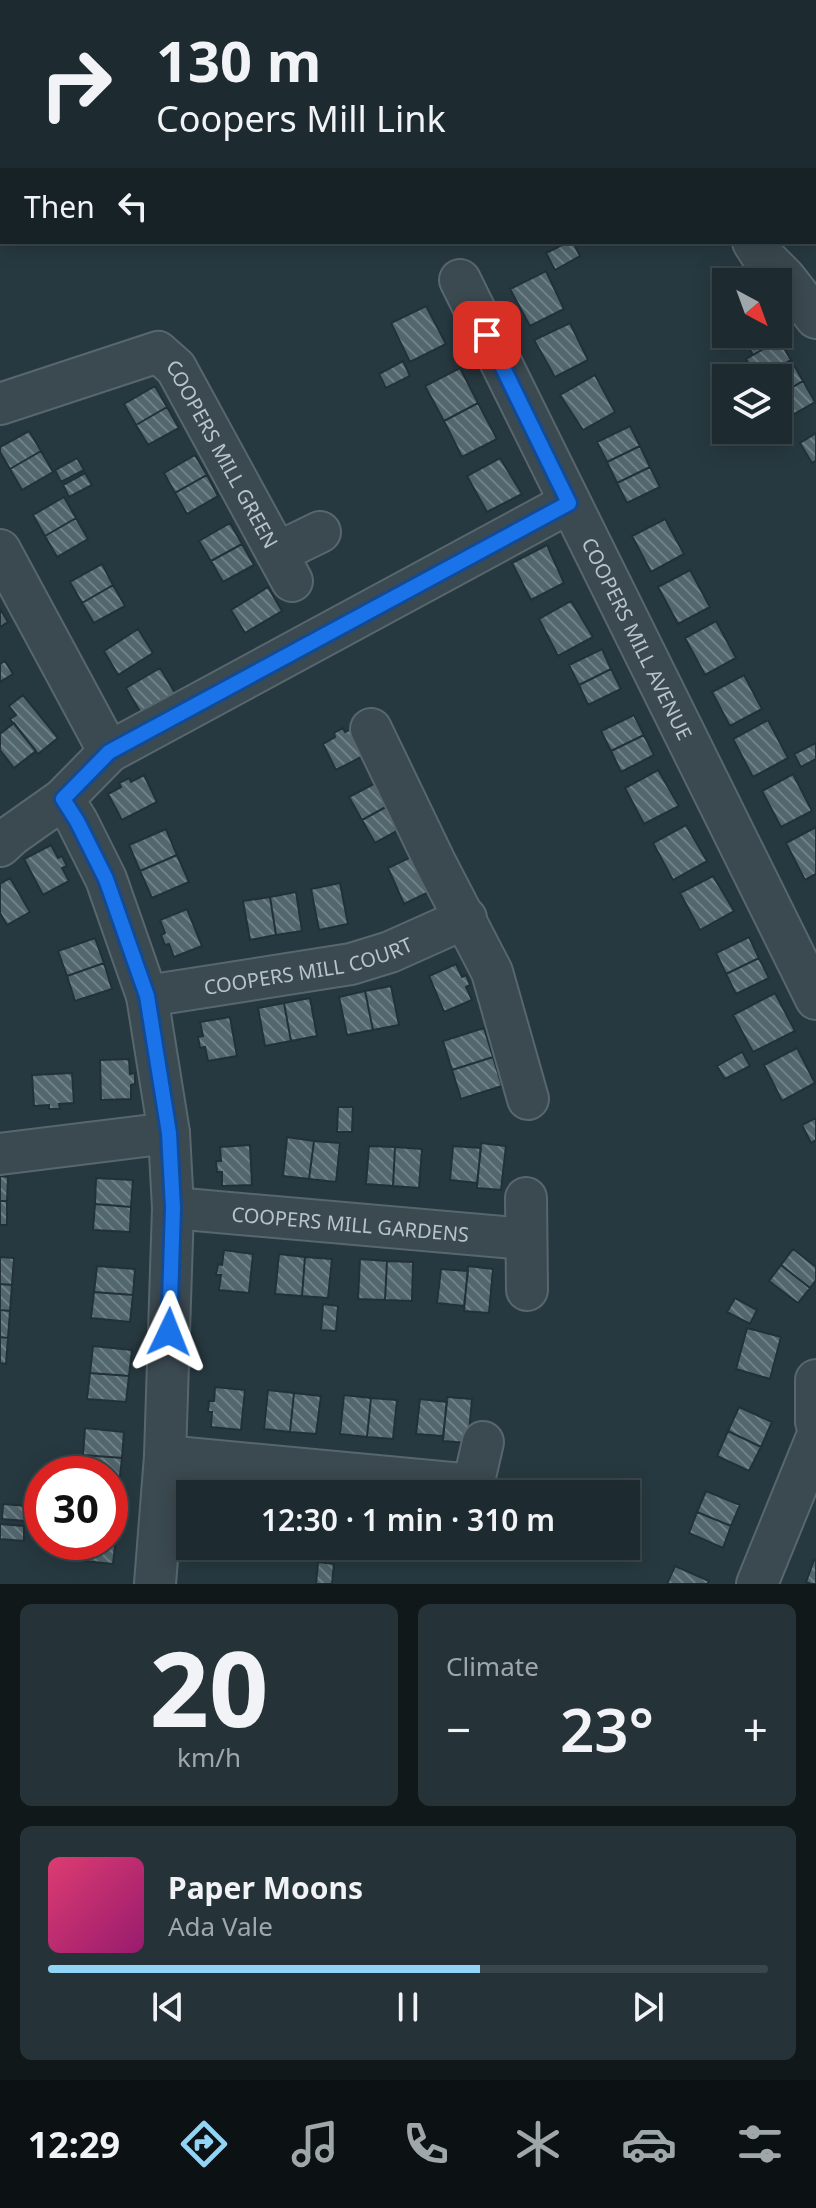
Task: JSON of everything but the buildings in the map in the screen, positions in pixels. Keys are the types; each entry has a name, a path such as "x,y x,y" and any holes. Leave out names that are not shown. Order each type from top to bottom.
{"street":[{"path":"754,244 816,318"},
{"name":"COOPERS MILL AVENUE","path":"460,280 816,999"},
{"name":"COOPERS MILL GREEN","path":"0,404 158,352 176,368 284,567 320,532"},
{"path":"0,846 63,799 109,752 569,503"},
{"path":"0,550 109,752"},
{"path":"371,729 492,972 528,1099"},
{"path":"63,799 106,879 147,996 169,1133 173,1208 165,1456 155,1584"},
{"name":"COOPERS MILL COURT","path":"147,996 351,964 390,952 466,918"},
{"path":"0,1154 169,1133"},
{"path":"526,1198 527,1290"},
{"name":"COOPERS MILL GARDENS","path":"173,1208 525,1239"},
{"path":"816,1380 816,1422"},
{"path":"757,1584 816,1439"},
{"path":"474,1480 483,1442"},
{"path":"165,1456 382,1480"}],"route":[{"path":"169,1332 173,1208 169,1133 147,996 106,879 63,799 109,752 569,503 487,335"}]}
